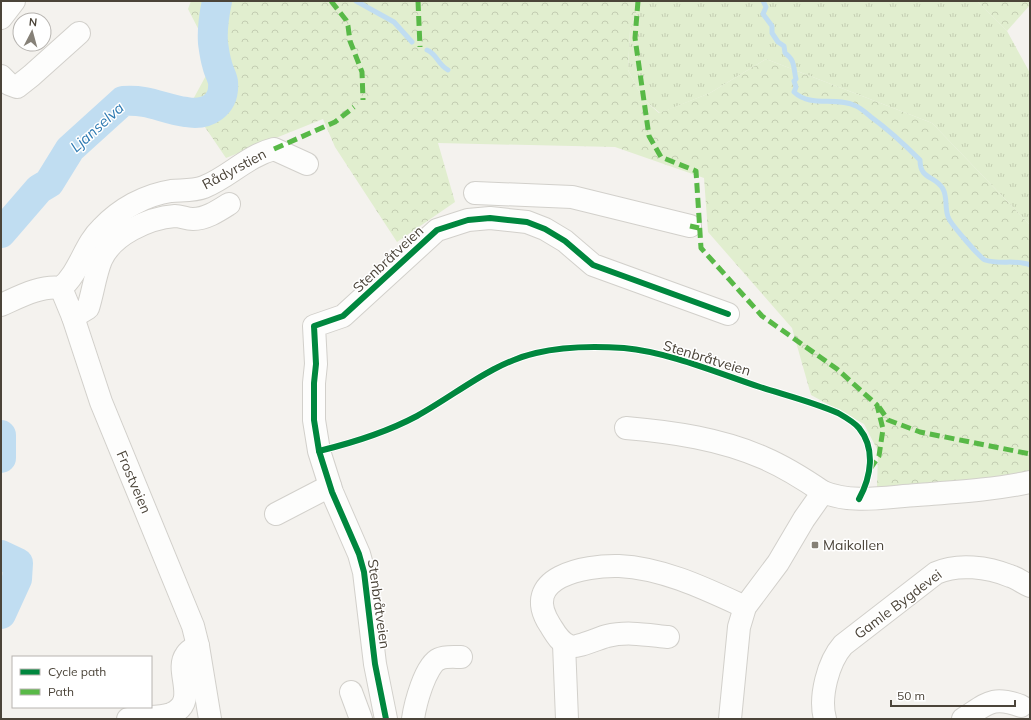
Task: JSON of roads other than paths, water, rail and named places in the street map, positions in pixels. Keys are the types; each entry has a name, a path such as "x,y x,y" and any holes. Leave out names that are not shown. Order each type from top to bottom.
{"street":[{"path":"1,18 14,1"},
{"path":"1,76 9,84 17,87 78,33"},
{"name":"Rådyrstien","path":"61,288 73,275 94,237 108,222 129,206 161,193 204,187 255,155 274,149 307,164"},
{"path":"475,193 572,198 690,226"},
{"path":"527,222 531,195"},
{"path":"73,317 88,308 101,260 109,248 119,238 131,230 158,220 182,216 191,219 201,218 215,213 229,204"},
{"name":"Stenbråtveien","path":"386,719 377,679 364,572 359,554 330,486 319,451 314,420 314,383 316,364 314,326 343,316 424,240 443,227 468,220 490,218 527,222 545,229 565,241 593,265 728,314"},
{"path":"1,305 32,292 51,288 61,288"},
{"name":"Frostveien","path":"61,288 73,317 101,402 180,590 198,646 210,719"},
{"path":"636,429 694,436 747,452 780,466 823,492 836,497 859,499 989,490 1030,482"},
{"path":"276,514 330,486"},
{"path":"730,719 738,627 745,607 778,563 804,519 823,492"},
{"path":"668,637 621,633 572,647 564,644 545,618 542,608 546,589 550,583 558,577 571,571 619,566 637,569 706,588 745,607"},
{"name":"Gamle Bygdevei","path":"825,719 825,689 830,664 836,654 843,645 936,573 948,568 960,566 989,570 1010,576 1030,586"},
{"path":"564,644 567,719"},
{"path":"128,719 171,714 179,709 184,701 186,691 184,660 186,655 198,646"},
{"path":"413,719 420,691 433,662 440,658 461,657"},
{"path":"351,692 361,719"},
{"path":"963,719 995,700 1006,701 1021,706"}],"waterway":[{"name":"Ljanselva","path":"1,233 39,189 49,183 70,149 123,101 141,101 178,111 194,113 207,110 218,103 223,90 223,82 216,62 213,43 217,1"},
{"path":"356,1 394,22 412,42"},
{"path":"763,1 766,7 763,14 772,26 772,33 778,42 784,46 785,53 793,62 796,79 794,81 796,87 794,92 808,100 848,103 862,109 890,132 920,160 922,171 936,181 943,189 949,219 955,228 982,258 996,262 1019,262 1030,265"},
{"path":"427,50 433,54 448,70"},
{"name":"Ljanselva","path":"1,435 1,458"},
{"name":"Ljanselva","path":"1,555 18,563 17,579 1,614"}],"place":[{"name":"Maikollen","path":"815,545"}]}
